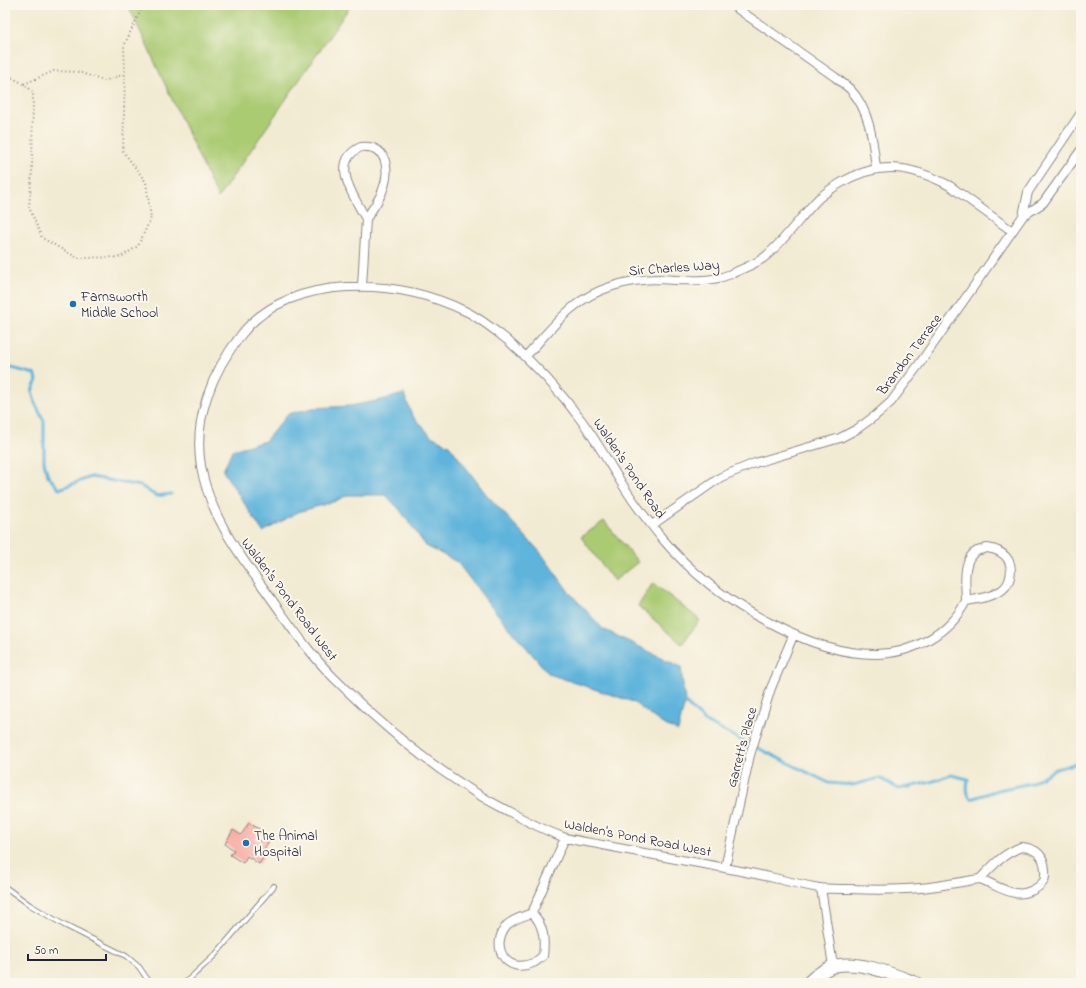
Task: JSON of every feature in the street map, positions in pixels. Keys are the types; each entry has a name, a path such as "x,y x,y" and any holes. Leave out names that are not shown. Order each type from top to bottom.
{"street":[{"path":"732,5 835,77 850,90 862,107 870,127 873,139 876,168"},
{"name":"Brandon Terrace","path":"1023,216 1028,192 1081,113"},
{"path":"362,286 366,220 382,194 386,181 386,165 383,156 378,150 368,147 361,147 353,151 346,161 345,172 347,185 366,220"},
{"name":"Brandon Terrace","path":"652,525 721,477 755,463 840,438 857,429 891,402 920,363 1012,230 1023,216 1043,203 1081,150"},
{"name":"Sir Charles Way","path":"526,356 572,308 583,300 611,287 648,279 711,279 726,276 765,257 820,197 845,181 876,168 907,170 941,181 1012,230"},
{"name":"Walden's Pond Road West","path":"450,305 403,290 379,286 331,288 290,298 272,307 248,327 238,338 217,371 207,395 200,426 199,440 201,465 210,502 220,522 242,558 299,637 331,675 385,725 435,767 478,796 534,825 565,838 725,868 821,888 865,890 919,888 980,879"},
{"name":"Walden's Pond Road","path":"450,305 466,311 487,324 526,356 548,379 585,425 632,500 663,540 684,562 722,594 745,610 793,636 822,645 847,651 873,654 898,653 930,640 950,624 960,613 966,601"},
{"path":"987,548 995,549 1005,555 1010,564 1011,571 1009,583 1003,590 984,598 966,601 966,573 967,563 970,556 987,548"},
{"name":"Garrett's Place","path":"725,868 750,755 771,688 793,636"},
{"path":"532,913 538,919 542,928 545,941 543,956 533,963 526,965 519,966 510,963 504,958 499,949 501,935 508,924 532,913 565,838"},
{"path":"1022,847 1029,848 1042,856 1045,877 1043,882 1030,891 1015,893 980,879 1001,858 1022,847"},
{"path":"821,888 833,966"},
{"path":"808,983 815,976 833,966 852,964 885,972 916,983"}],"lane":[{"path":"185,983 215,955 274,886"},
{"path":"5,887 30,906 126,956 139,967 150,983"}],"path":[{"path":"5,74 24,84 33,92 32,172 29,207 42,238 78,258 121,257 138,246 151,218 146,182 123,151 125,74 124,46 143,5"},
{"path":"24,84 54,71 79,72 104,81 125,74"}],"green space":[{"path":"128,5 351,5 218,198"},
{"path":"604,521 638,562 614,581 581,537"},
{"path":"653,583 700,620 682,644 638,606"}],"water":[{"path":"404,394 412,415 431,436 449,445 486,494 541,553 569,592 603,629 681,667 685,702 678,731 661,723 633,702 549,674 489,604 457,562 426,546 400,510 386,495 348,495 333,502 298,512 263,532 223,471 232,450 265,441 288,414 313,408 350,406"}],"building":[{"name":"The Animal Hospital","path":"249,823 261,830 256,839 262,842 264,837 269,840 264,850 267,852 259,864 247,856 243,863 230,855 234,850 225,844 233,830 241,835"}],"waterway":[{"path":"5,366 34,374 37,380 32,391 35,403 44,421 44,462 48,476 59,489 91,477 141,486 156,496 171,494"},
{"path":"682,700 707,723 829,783 853,785 880,778 899,789 931,782 951,775 968,779 967,787 969,797 971,799 998,790 1031,783 1056,769 1081,762"}],"place":[{"name":"Farnsworth Middle School","path":"73,304"},
{"name":"The Animal Hospital","path":"246,843"}]}
